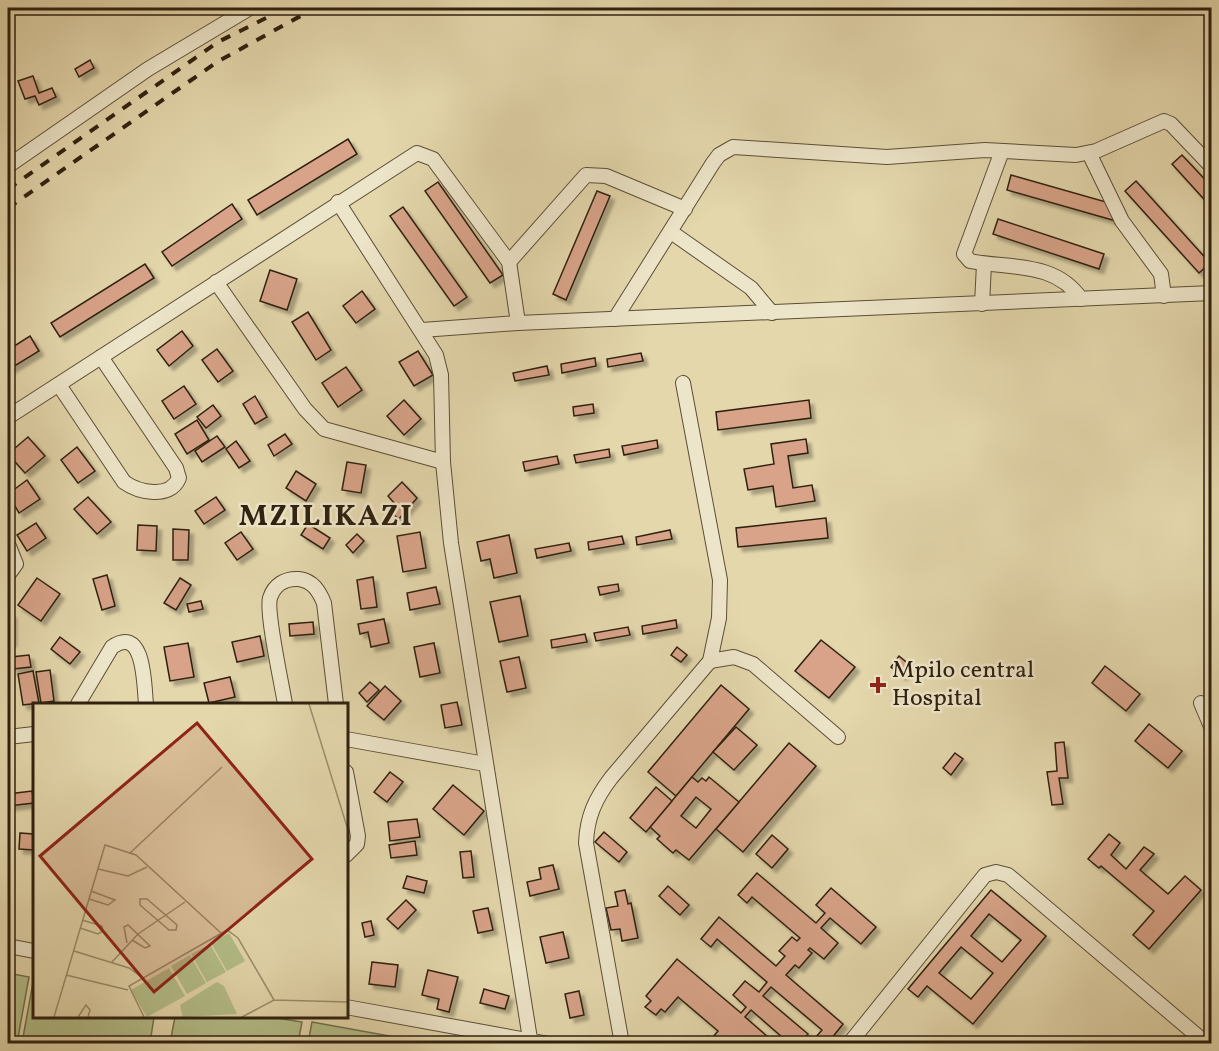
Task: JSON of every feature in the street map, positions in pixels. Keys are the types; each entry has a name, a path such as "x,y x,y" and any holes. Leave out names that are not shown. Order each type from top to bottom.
{"street":[{"path":"8,166 148,69 250,8"},
{"path":"615,320 712,163 719,155 733,147 887,157 1002,151 1089,153 1164,121 1171,124 1212,167"},
{"path":"1002,151 964,250 966,259 984,264 1048,273 1067,282 1081,299"},
{"path":"1089,153 1122,221 1161,274 1164,296"},
{"path":"8,417 410,156 424,154 433,159 509,262 518,323"},
{"path":"509,262 586,175 606,176 685,209"},
{"path":"338,202 422,330 436,355 441,375 443,462 451,543 530,1040"},
{"path":"671,232 751,288 772,313"},
{"path":"982,304 984,264"},
{"path":"216,282 305,409 324,429 443,462"},
{"path":"422,330 518,323 1212,293"},
{"path":"59,385 124,482 140,491 148,492 163,491 173,487 179,478 176,468 101,357"},
{"path":"622,1044 586,843 587,826 598,796 611,778 710,660 719,618 720,580 683,383"},
{"path":"8,544 16,564 8,575"},
{"path":"285,703 269,606 275,588 283,581 293,579 312,584 319,591 324,603 336,703"},
{"path":"79,703 102,661 119,642 128,642 137,649 141,659 147,703"},
{"path":"710,660 734,657 753,664 838,737"},
{"path":"1201,703 1212,729"},
{"path":"8,737 33,734"},
{"path":"348,739 485,764"},
{"path":"348,783 358,837 357,844 348,853"},
{"path":"849,1044 985,875 996,872 1008,875 1207,1044"},
{"path":"8,946 33,951"},
{"path":"348,1007 549,1044"}],"green space":[{"path":"8,973 29,977 17,1043 8,1043"},
{"path":"33,982 33,1018 154,1018 150,1043 22,1043"},
{"path":"175,1018 277,1018 302,1022 298,1043 170,1043"},
{"path":"312,1022 428,1043 308,1043"}],"building":[{"path":"90,60 94,68 79,77 75,69"},
{"path":"33,76 39,93 52,88 56,97 39,105 35,96 25,99 18,81"},
{"path":"348,139 357,154 257,215 248,200"},
{"path":"1182,155 1212,187 1212,208 1172,164"},
{"path":"1011,175 1120,206 1116,221 1007,190"},
{"path":"1136,181 1210,263 1199,273 1125,191"},
{"path":"438,182 503,275 490,283 425,191"},
{"path":"597,191 610,196 566,300 553,294"},
{"path":"232,204 242,219 172,266 162,252"},
{"path":"403,207 467,297 454,306 390,216"},
{"path":"998,219 1104,254 1099,269 993,234"},
{"path":"145,264 154,278 60,337 51,323"},
{"path":"270,270 297,279 287,310 260,301"},
{"path":"362,291 375,309 356,323 343,306"},
{"path":"308,312 331,350 316,360 292,322"},
{"path":"182,331 193,346 169,366 157,350"},
{"path":"30,336 39,351 8,370 8,350"},
{"path":"217,349 233,371 218,382 202,360"},
{"path":"418,351 433,375 414,386 399,362"},
{"path":"641,353 643,361 608,367 607,359"},
{"path":"595,358 596,366 562,373 561,364"},
{"path":"547,366 549,375 515,381 513,373"},
{"path":"346,367 362,390 338,407 322,383"},
{"path":"184,386 196,404 174,419 162,401"},
{"path":"255,396 267,417 255,424 243,404"},
{"path":"404,400 421,419 404,435 387,416"},
{"path":"809,400 811,418 718,430 716,412"},
{"path":"593,404 594,413 574,416 573,407"},
{"path":"213,405 221,416 206,428 197,417"},
{"path":"197,420 209,440 187,454 175,434"},
{"path":"285,434 292,444 274,456 268,445"},
{"path":"217,436 225,447 202,462 195,451"},
{"path":"28,437 45,456 25,473 8,454"},
{"path":"806,439 808,453 788,456 793,488 812,485 815,501 776,507 773,486 748,490 744,469 774,464 771,444"},
{"path":"657,440 658,448 624,455 622,446"},
{"path":"236,441 250,461 239,468 226,449"},
{"path":"77,447 95,471 78,483 61,460"},
{"path":"609,449 610,457 576,463 574,455"},
{"path":"557,456 559,464 525,471 523,462"},
{"path":"347,462 366,465 361,493 342,490"},
{"path":"296,471 316,484 306,501 286,488"},
{"path":"27,480 40,499 19,513 8,494"},
{"path":"402,482 417,498 399,519 389,511 395,504 388,496"},
{"path":"88,497 111,522 97,534 74,509"},
{"path":"216,497 225,510 204,524 195,511"},
{"path":"826,518 828,538 738,547 736,528"},
{"path":"36,523 46,538 27,551 17,535"},
{"path":"308,524 330,538 323,549 301,535"},
{"path":"138,525 157,526 156,551 137,550"},
{"path":"173,529 189,530 188,560 173,560"},
{"path":"670,530 672,539 637,545 636,537"},
{"path":"241,532 253,549 237,560 225,543"},
{"path":"420,532 426,568 403,572 397,536"},
{"path":"357,534 364,541 353,553 346,545"},
{"path":"509,535 517,573 494,578 490,559 481,561 477,542"},
{"path":"622,536 624,544 589,550 588,542"},
{"path":"569,543 571,551 537,558 535,549"},
{"path":"107,575 115,606 102,610 93,579"},
{"path":"373,577 377,607 361,609 357,580"},
{"path":"37,578 60,594 41,621 18,605"},
{"path":"180,578 191,585 176,610 164,603"},
{"path":"618,584 619,591 600,595 598,587"},
{"path":"436,587 440,604 410,610 407,593"},
{"path":"520,596 528,636 499,642 490,602"},
{"path":"201,601 203,609 189,612 187,604"},
{"path":"8,614 12,614 12,642 8,642"},
{"path":"384,619 389,643 371,647 368,632 360,634 358,624"},
{"path":"676,620 677,628 643,634 642,626"},
{"path":"313,622 314,634 290,636 289,624"},
{"path":"628,627 630,635 596,641 594,633"},
{"path":"585,634 587,642 552,648 551,640"},
{"path":"260,636 264,656 237,662 232,642"},
{"path":"60,637 80,652 70,664 51,649"},
{"path":"821,640 855,667 829,698 795,671"},
{"path":"188,643 194,677 170,681 164,647"},
{"path":"434,643 440,673 420,677 414,647"},
{"path":"677,647 687,655 681,662 671,655"},
{"path":"29,655 31,667 13,669 11,657"},
{"path":"899,656 911,666 902,676 891,667"},
{"path":"519,657 526,688 507,692 500,661"},
{"path":"1105,666 1140,694 1126,711 1092,683"},
{"path":"50,670 54,701 41,703 36,672"},
{"path":"33,671 39,703 23,705 18,674"},
{"path":"230,677 235,697 209,703 204,683"},
{"path":"370,682 379,690 367,702 359,693"},
{"path":"721,685 749,709 676,796 648,772"},
{"path":"385,686 401,701 384,720 367,706"},
{"path":"457,702 462,725 445,728 441,705"},
{"path":"1149,724 1182,751 1168,768 1135,741"},
{"path":"736,727 757,745 734,770 713,752"},
{"path":"1064,742 1068,778 1059,778 1063,804 1052,805 1047,772 1057,771 1055,743"},
{"path":"789,743 816,766 743,852 716,829"},
{"path":"955,753 963,759 951,775 943,768"},
{"path":"390,772 403,782 387,802 374,792"},
{"path":"692,777 698,782 702,778 706,781 709,777 739,802 689,860 676,850 673,853 657,839 660,836 650,827","holes":["696,797 711,809 696,828 681,816"]},
{"path":"453,785 484,811 464,835 433,809"},
{"path":"656,787 672,801 646,832 630,818"},
{"path":"32,791 33,803 8,806 8,794"},
{"path":"417,819 420,837 390,841 388,822"},
{"path":"604,832 627,852 619,862 595,842"},
{"path":"20,833 33,834 33,850 19,849"},
{"path":"1109,834 1120,843 1111,855 1126,869 1144,847 1154,854 1140,870 1168,894 1185,876 1201,890 1149,949 1133,935 1154,911 1101,866 1099,868 1088,859"},
{"path":"772,835 788,849 772,868 756,854"},
{"path":"415,841 417,855 391,858 389,845"},
{"path":"471,851 474,877 463,878 460,852"},
{"path":"553,865 559,889 530,896 527,882 541,879 539,868"},
{"path":"757,873 816,923 825,913 816,905 831,888 876,927 861,944 830,918 821,928 838,943 824,959 810,948 808,950 812,953 799,968 795,965 786,975 843,1024 827,1044 821,1044 815,1038 822,1030 771,987 763,996 808,1034 799,1044 790,1044 751,1010 745,1017 776,1044 702,1044 708,1036 712,1038 718,1031 678,997 665,1012 661,1009 656,1015 645,1007 651,1001 646,996 677,959 741,1013 746,1007 733,995 745,981 759,992 767,982 717,939 711,947 701,939 719,917 776,966 785,956 779,951 792,937 797,941 800,938 752,897 747,903 738,895"},
{"path":"407,876 427,881 424,893 403,888"},
{"path":"668,886 689,905 680,915 659,896"},
{"path":"625,890 628,904 631,903 638,938 622,941 620,929 611,930 606,908 618,906 615,892"},
{"path":"991,890 1046,936 973,1024 927,986 918,997 908,989","holes":["989,914 1021,940 1002,962 971,936","961,947 993,973 971,999 939,973"]},
{"path":"406,900 416,910 398,929 387,919"},
{"path":"488,908 493,930 478,933 473,911"},
{"path":"371,921 374,935 365,937 362,923"},
{"path":"563,932 569,958 546,963 540,937"},
{"path":"372,962 398,965 395,987 369,984"},
{"path":"428,970 458,977 449,1012 437,1009 439,999 422,995"},
{"path":"484,989 509,996 505,1009 480,1003"},
{"path":"579,991 584,1015 570,1018 565,994"}],"railway":[{"path":"8,189 218,42 286,8"},
{"path":"8,208 217,62 315,8"}],"place":[{"name":"Mpilo central Hospital","path":"878,685"}],"district":[{"name":"MZILIKAZI","path":"326,517"}]}
